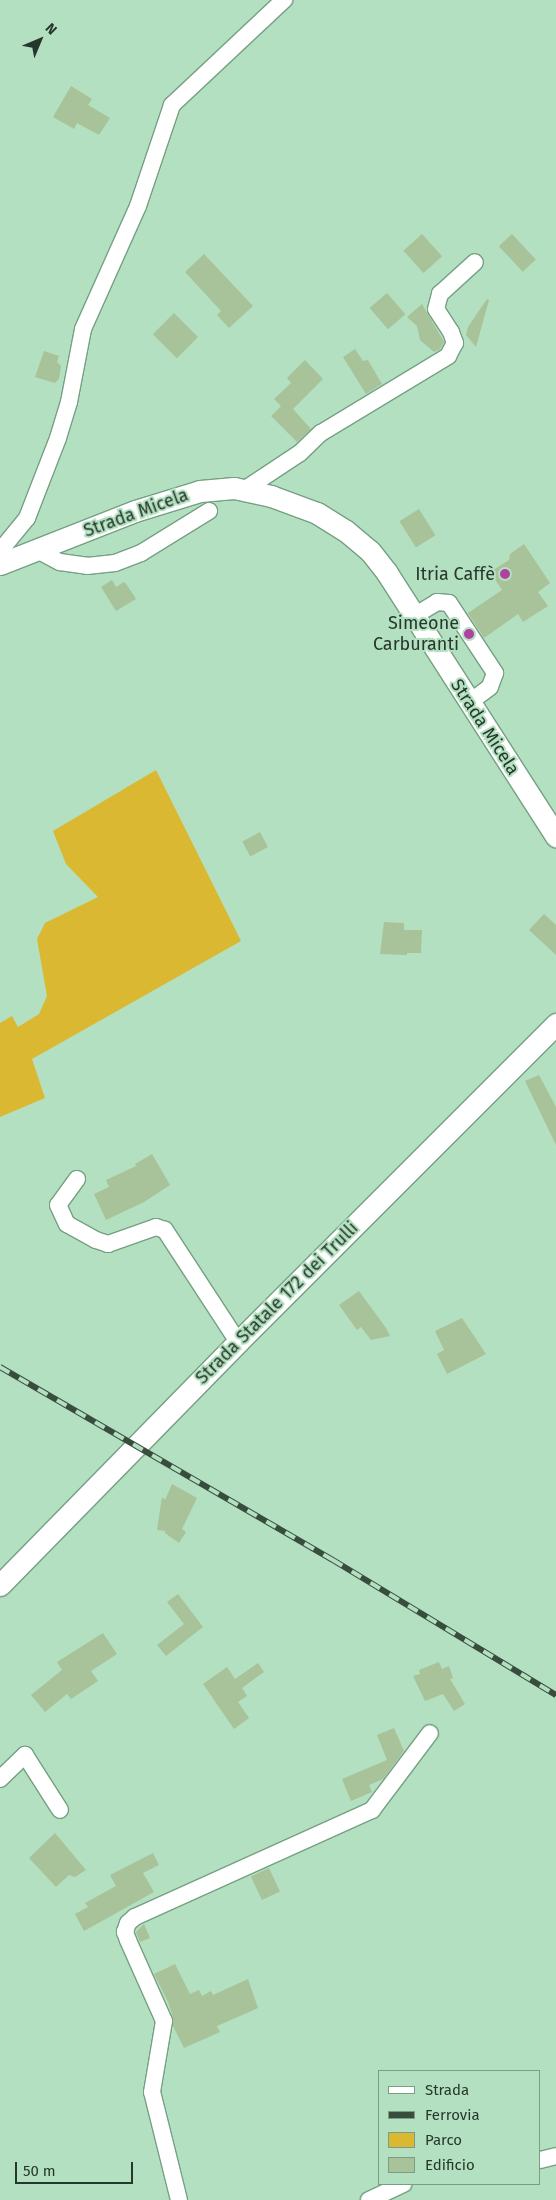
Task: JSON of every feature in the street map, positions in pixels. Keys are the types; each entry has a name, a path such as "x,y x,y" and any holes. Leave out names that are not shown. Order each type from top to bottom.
{"main road":[{"name":"Strada Micela","path":"0,564 171,498 200,491 234,488 271,496 317,513 346,531 370,551 556,836"},
{"name":"Strada Statale 172 dei Trulli","path":"0,1585 238,1342 556,1024"}],"street":[{"path":"0,551 27,518 55,447 69,402 83,329 138,206 172,105 284,0"},
{"path":"244,490 300,453 321,433 448,356 455,343 451,332 436,309 440,294 474,262"},
{"path":"37,550 60,562 87,566 115,563 141,553 209,511"},
{"path":"414,616 437,602 449,603 494,673 490,687 469,702"},
{"path":"77,1179 58,1205 67,1224 96,1240 108,1244 156,1227 165,1230 238,1342"},
{"path":"179,2200 152,2092 164,2021 125,1932 128,1923 135,1917 372,1810 430,1733"},
{"path":"0,1779 25,1754 60,1810"},
{"path":"541,2160 556,2156"},
{"path":"369,2200 402,2185"}],"green space":[{"path":"156,770 241,941 32,1059 45,1098 0,1117 0,1023 12,1016 18,1027 39,1014 47,996 37,939 45,923 98,897 66,864 53,831"}],"building":[{"path":"71,86 92,99 88,105 110,118 99,135 77,123 74,129 53,117"},
{"path":"422,234 442,256 423,273 403,251"},
{"path":"512,234 536,260 523,272 499,246"},
{"path":"204,254 253,306 229,328 217,315 221,311 185,272"},
{"path":"387,293 405,314 388,329 370,308"},
{"path":"487,299 489,300 476,347 466,335 468,327"},
{"path":"422,304 444,342 440,349 434,352 420,340 417,326 407,317"},
{"path":"174,313 198,337 177,358 153,334"},
{"path":"355,349 363,361 368,360 382,384 366,394 343,357"},
{"path":"44,351 59,356 57,362 61,366 59,379 55,383 35,377"},
{"path":"305,360 323,379 293,409 311,429 297,442 271,416 281,406 274,399 291,383 287,378"},
{"path":"419,509 435,535 416,547 399,521"},
{"path":"524,544 550,583 538,592 548,606 523,622 518,614 484,638 468,613 502,590 490,572 509,560 510,554"},
{"path":"112,580 116,587 124,582 136,599 116,611 101,587"},
{"path":"260,832 268,847 250,856 242,841"},
{"path":"544,914 556,925 556,955 529,930"},
{"path":"384,922 404,923 404,930 422,930 421,953 407,953 407,955 380,954"},
{"path":"539,1075 556,1107 556,1145 525,1081"},
{"path":"152,1154 170,1185 144,1202 106,1220 94,1194 109,1187 106,1180 136,1166 135,1164"},
{"path":"359,1291 390,1336 371,1340 361,1327 357,1330 339,1305"},
{"path":"462,1318 486,1354 447,1374 437,1354 444,1350 435,1331"},
{"path":"172,1484 197,1498 182,1529 186,1532 179,1543 165,1533 165,1531 157,1530 162,1497 165,1500"},
{"path":"178,1594 203,1627 166,1656 157,1645 184,1624 167,1602"},
{"path":"103,1633 117,1654 91,1671 98,1681 71,1699 67,1694 45,1712 31,1695 62,1670 57,1662"},
{"path":"439,1662 442,1669 449,1666 453,1678 450,1679 465,1704 454,1711 443,1694 425,1701 413,1676 420,1674 419,1670"},
{"path":"258,1663 264,1672 242,1688 247,1696 238,1702 249,1718 234,1729 203,1684 227,1667 235,1679"},
{"path":"394,1728 404,1751 383,1779 369,1785 372,1792 351,1801 342,1779 387,1760 377,1735"},
{"path":"55,1833 86,1870 75,1877 69,1875 56,1887 29,1858"},
{"path":"153,1853 159,1865 143,1873 154,1892 84,1931 75,1914 88,1907 85,1903 116,1886 110,1875"},
{"path":"269,1868 280,1892 262,1900 251,1876"},
{"path":"144,1924 150,1938 140,1942 136,1932"},
{"path":"175,1964 190,1994 199,1990 202,1996 211,1991 213,1995 248,1979 258,2008 217,2026 220,2032 184,2048 173,2026 173,2017 168,2002 154,1974"}],"railway":[{"path":"0,1367 333,1560 556,1695"}],"place":[{"name":"Itria Caffè","path":"505,574"},
{"name":"Simeone Carburanti","path":"469,634"}]}
